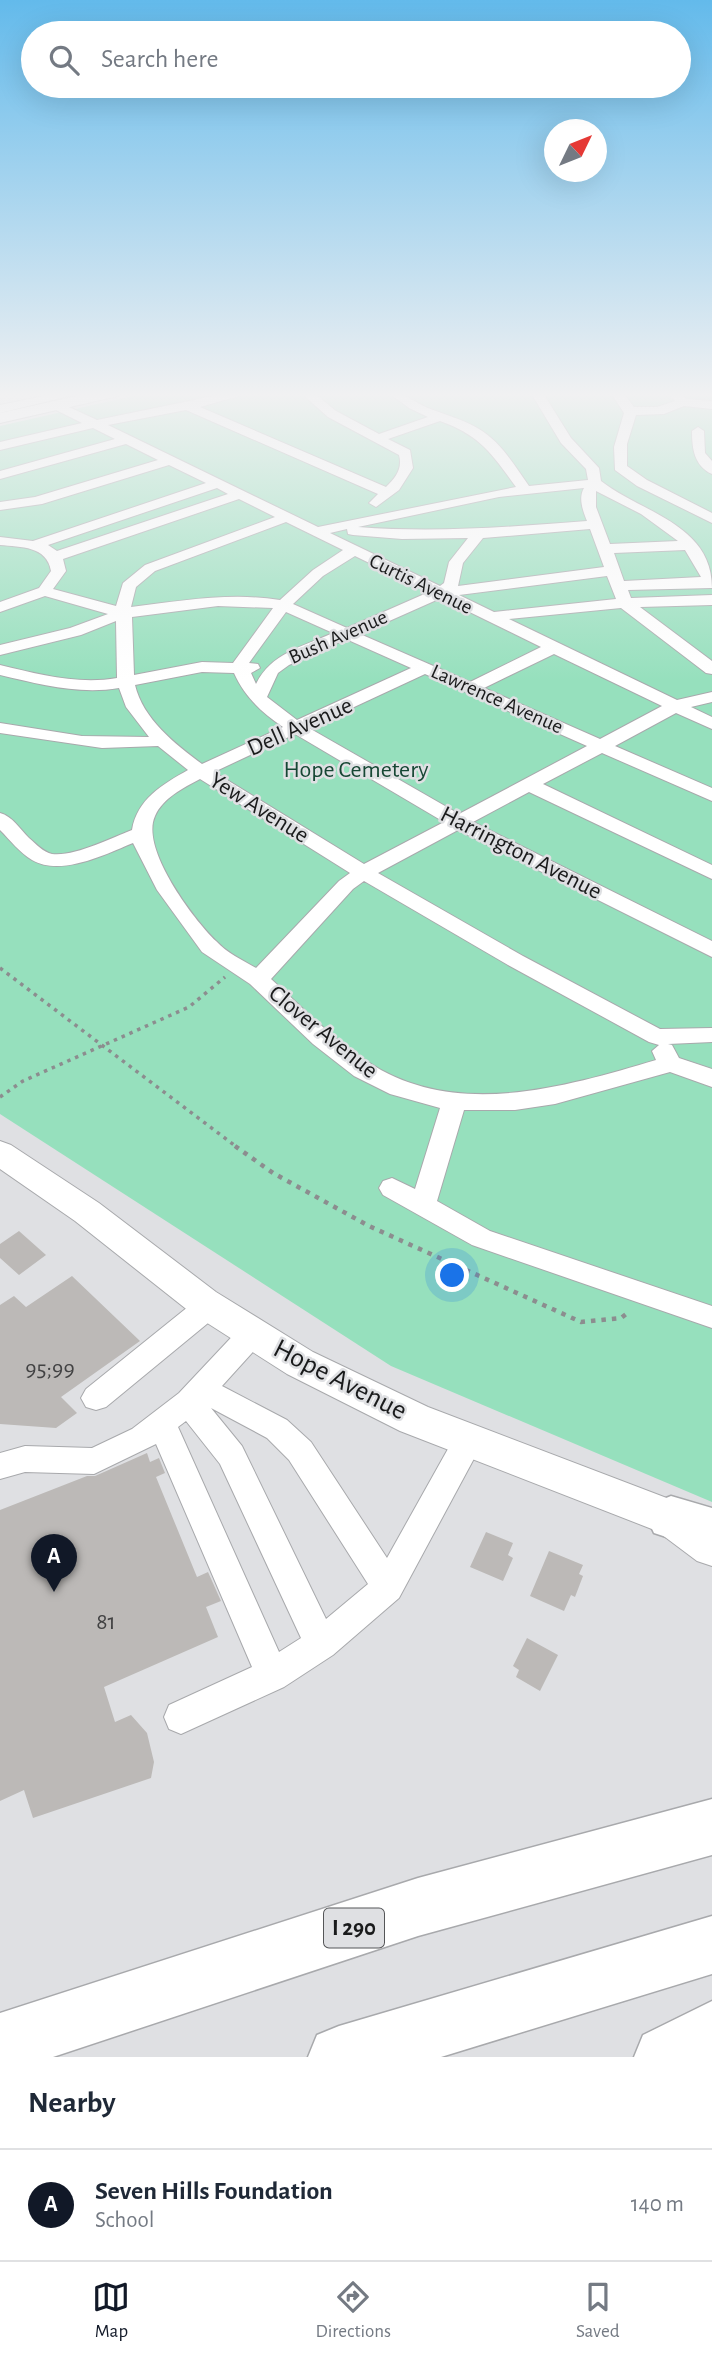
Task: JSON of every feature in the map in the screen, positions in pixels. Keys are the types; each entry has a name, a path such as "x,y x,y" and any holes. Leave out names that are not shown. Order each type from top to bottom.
{"highway":[{"name":"I 290","path":"0,2044 418,1907 712,1827"},
{"path":"339,2057 712,1945"},
{"path":"665,2057 712,2032"}],"main road":[{"name":"Hope Avenue","path":"0,1153 87,1212 209,1306 252,1334 357,1392 469,1440 691,1524 712,1547"}],"lane":[{"path":"0,506 37,501 76,489"},
{"path":"34,545 202,489"},
{"name":"Curtis Avenue","path":"227,489 712,724"},
{"path":"378,489 387,493"},
{"path":"356,522 390,489"},
{"path":"314,532 524,489"},
{"path":"589,489 587,496 625,603 712,669"},
{"path":"605,489 609,494 657,518 690,545 710,576 620,586"},
{"path":"653,489 712,519"},
{"path":"55,557 238,495"},
{"name":"Yew Avenue","path":"285,518 135,575 126,584 123,613 126,683 136,709 164,740 201,771 363,873 657,1037"},
{"path":"340,528 402,535 479,534 596,524"},
{"path":"440,593 451,585 456,562 479,534"},
{"path":"0,541 34,545 59,562 59,571 44,591 0,607"},
{"path":"605,549 690,545"},
{"path":"239,666 262,628 282,605 323,569 353,551"},
{"name":"Bush Avenue","path":"258,698 271,670 283,661 344,632 440,593 612,571"},
{"path":"44,591 123,613"},
{"path":"489,617 546,608 712,600"},
{"name":"Lawrence Avenue","path":"123,613 218,601 256,601 282,605 704,792"},
{"path":"693,601 712,614"},
{"path":"0,650 64,635 123,613"},
{"path":"470,688 553,648"},
{"name":"Bush Avenue","path":"0,670 73,685 126,683 176,671 239,666 271,670"},
{"name":"Harrington Avenue","path":"239,666 249,688 258,698 270,710 298,728 458,822 712,950"},
{"name":"Dell Avenue","path":"141,834 145,816 154,802 170,788 201,771 425,668"},
{"name":"Clover Avenue","path":"670,1064 587,1090 529,1101 454,1101 433,1098 392,1086 362,1069 258,979 345,885 363,873 676,706 712,697"},
{"path":"0,728 102,744 125,745 164,740"},
{"path":"704,792 712,777"},
{"path":"527,784 712,873"},
{"path":"0,819 45,859 57,860 78,855 141,834 149,856 171,895 205,943 258,979"},
{"path":"711,1032 707,1065 710,1078 670,1064 657,1037 711,1032"},
{"path":"423,1205 454,1101"},
{"path":"392,1188 481,1238 712,1317"},
{"path":"96,1398 209,1306"},
{"path":"8,1458 94,1461 142,1438 196,1396 252,1334"},
{"path":"196,1396 277,1429 300,1451 387,1587"},
{"path":"196,1396 231,1455 321,1644"},
{"path":"162,1423 272,1675"},
{"path":"180,1717 272,1675 321,1644 387,1587 469,1440"}],"path":[{"path":"0,1097 23,1081 189,1007 237,966"},
{"path":"0,968 170,1100 273,1173 369,1226 581,1322 621,1318 649,1296"}],"green space":[{"name":"Hope Cemetery","path":"0,489 712,489 712,1502 391,1366 0,1114"}],"building":[{"path":"19,1231 46,1255 19,1275 0,1258 0,1244"},
{"path":"72,1276 140,1341 61,1397 77,1413 56,1428 0,1424 0,1305 14,1296 26,1307"},
{"path":"147,1453 150,1462 159,1458 165,1473 156,1477 197,1577 208,1572 221,1601 206,1607 218,1637 104,1687 115,1722 131,1715 147,1733 154,1762 151,1778 33,1818 24,1790 0,1801 0,1510 87,1476 95,1476"},
{"path":"486,1532 513,1543 508,1555 513,1558 503,1581 470,1567"},
{"path":"549,1551 583,1565 579,1574 583,1576 575,1597 571,1595 564,1611 530,1596"},
{"path":"527,1638 558,1655 540,1691 516,1677 519,1670 513,1666"}],"place":[{"name":"Seven Hills Foundation","path":"54,1592"}]}
